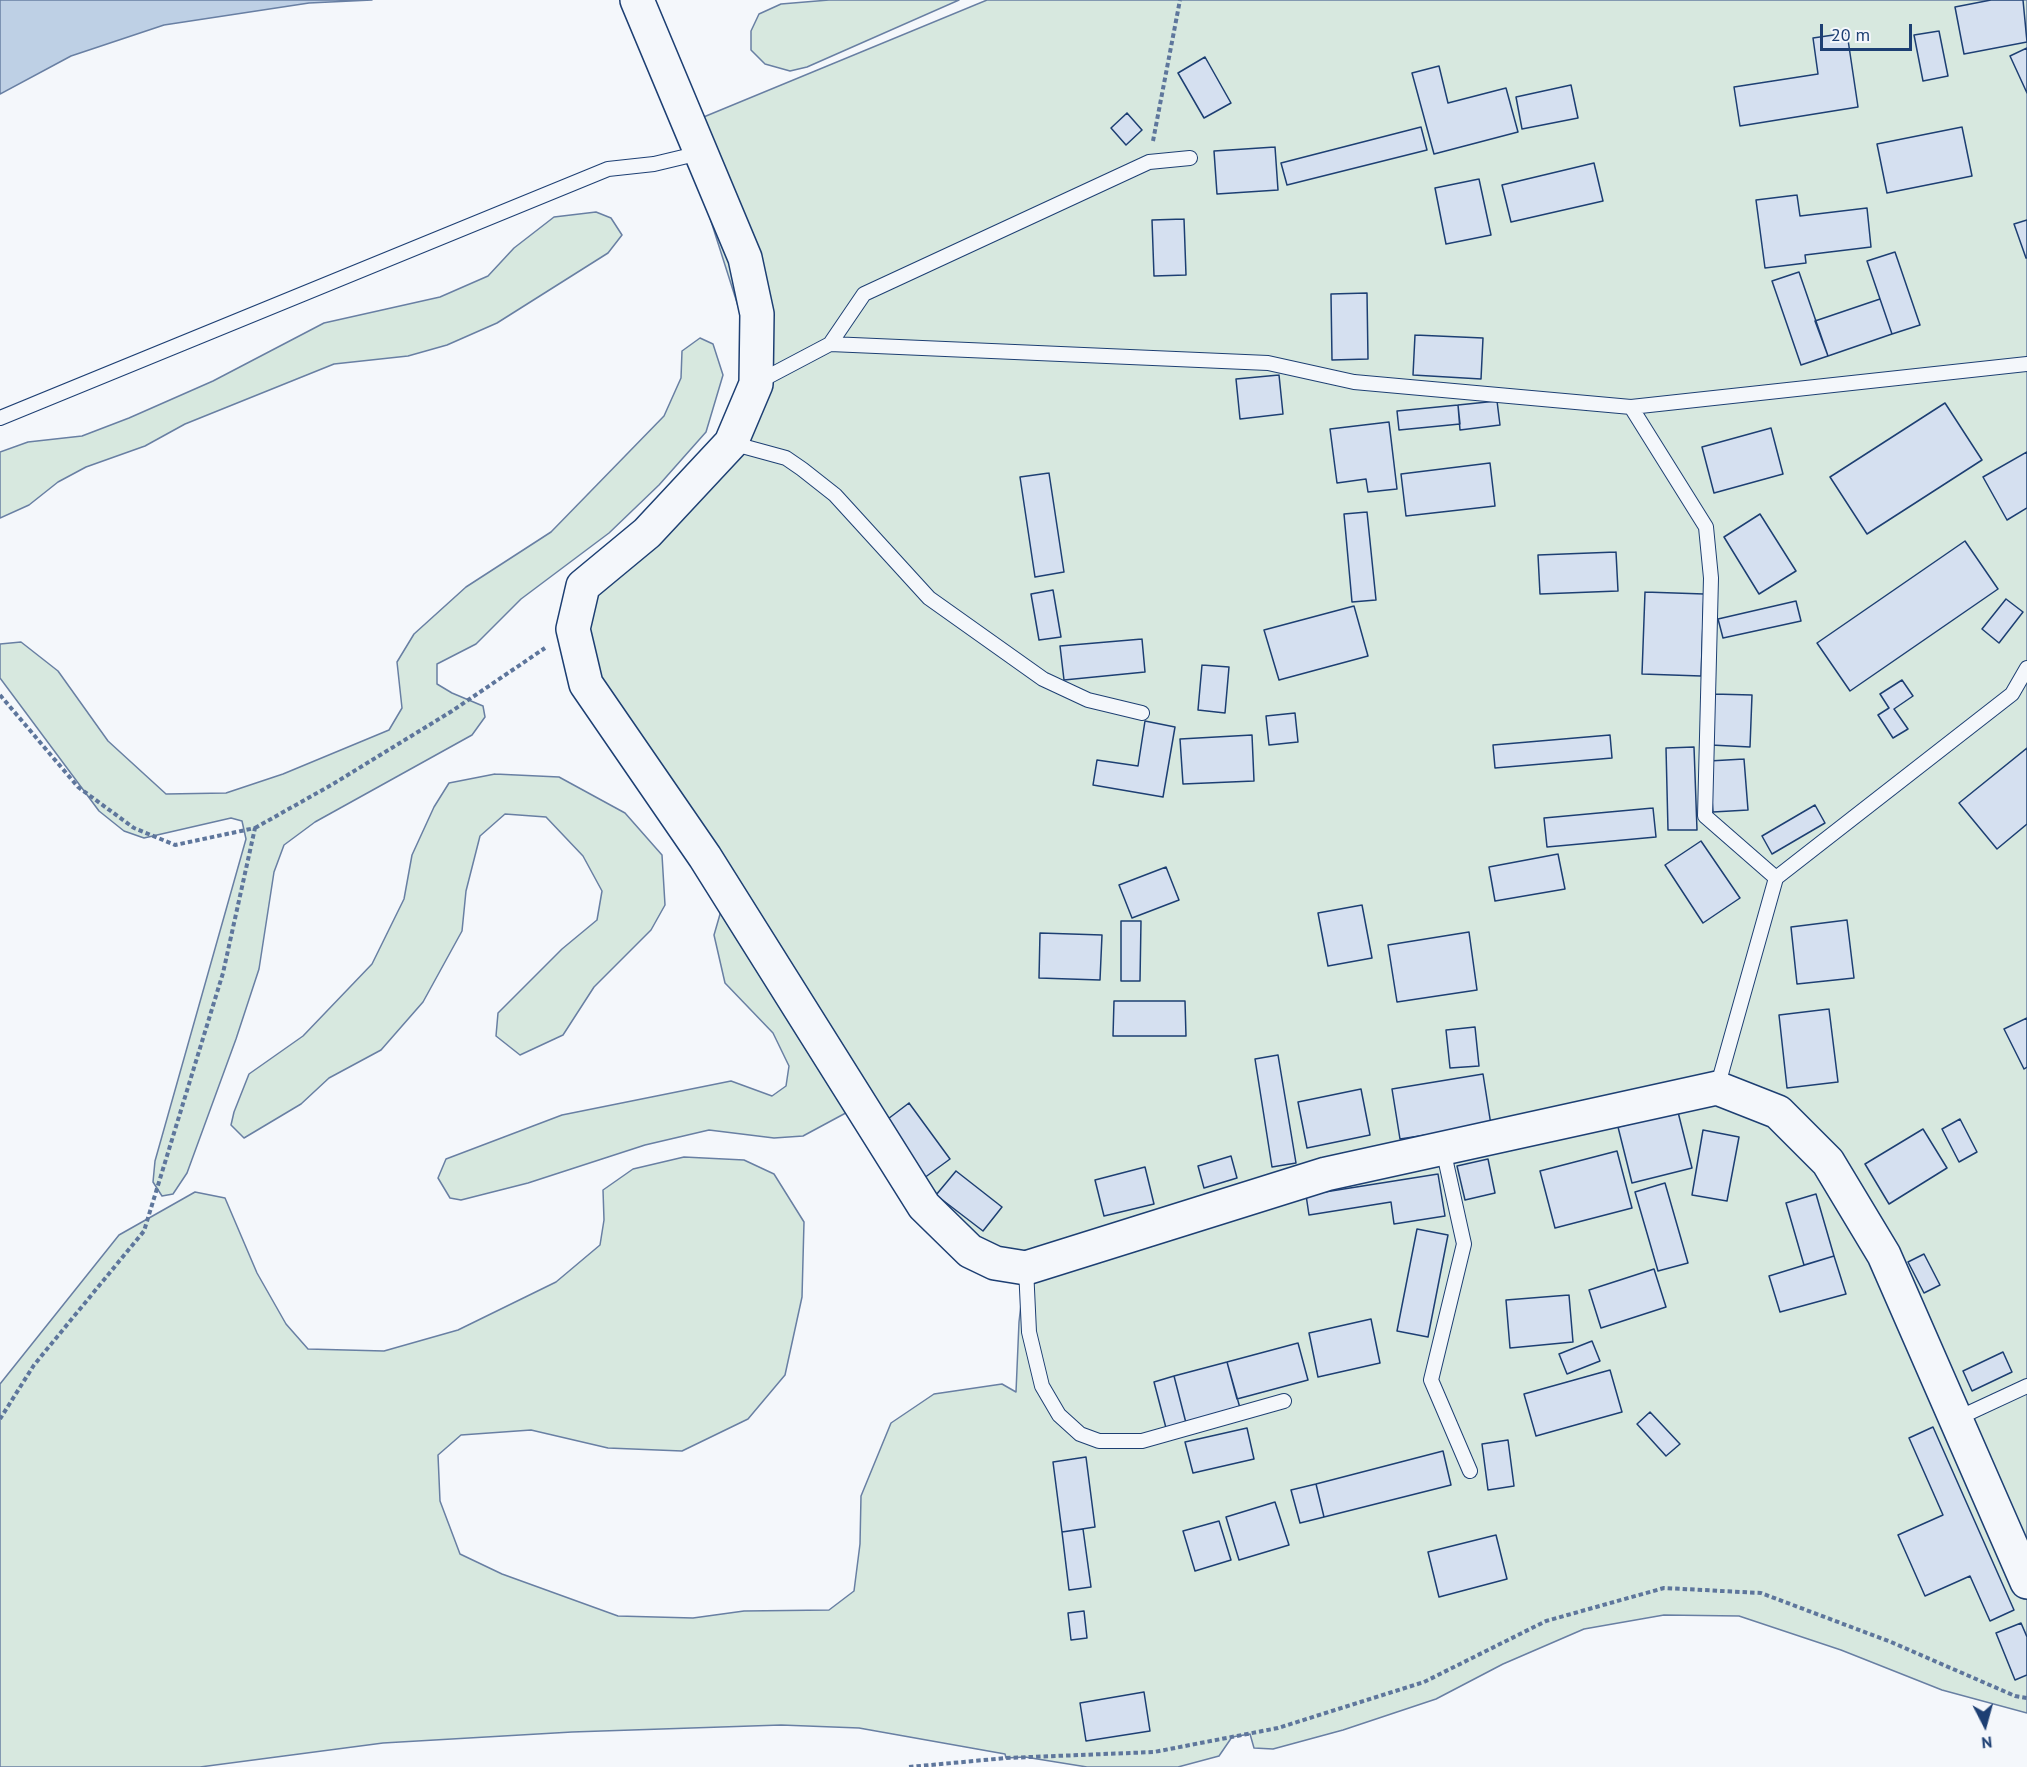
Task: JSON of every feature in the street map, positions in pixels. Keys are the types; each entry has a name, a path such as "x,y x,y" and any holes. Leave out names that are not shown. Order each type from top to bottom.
{"street":[{"path":"637,0 745,258 758,314 756,384 730,443 647,533 583,586 573,629 586,684 705,857 924,1206 970,1251 995,1263 1026,1268 1326,1174 1717,1088 1778,1112 1828,1162 1884,1255 2027,1582"}],"lane":[{"path":"0,418 608,169 654,164 700,147"},
{"path":"756,384 830,344 864,294 1149,162 1190,158"},
{"path":"830,344 1268,363 1354,382 1631,406 2027,364"},
{"path":"1631,406 1706,527 1711,578 1705,816 1776,878"},
{"path":"730,443 786,458 802,469 835,495 929,598 1043,679 1088,700 1142,713"},
{"path":"1717,1088 1776,878 2012,694 2027,668"},
{"path":"1443,1149 1464,1244 1431,1380 1470,1471"},
{"path":"1026,1268 1029,1332 1042,1386 1059,1415 1080,1434 1099,1441 1142,1440 1284,1401"},
{"path":"1956,1419 2027,1386"}],"path":[{"path":"1149,162 1180,0"},
{"path":"0,695 78,787 134,828 175,845 255,828 333,784 452,711 573,629"},
{"path":"0,1419 34,1365 144,1232 223,973 255,828"},
{"path":"909,1767 1005,1758 1154,1752 1278,1728 1424,1682 1546,1621 1664,1588 1761,1593 1891,1642 2015,1696 2027,1698"}],"shaded area":[{"path":"829,0 959,0 807,67 790,71 765,64 751,50 751,31 759,14 781,4"},
{"path":"987,0 2027,0 2027,1713 1942,1690 1841,1650 1739,1616 1664,1615 1584,1629 1503,1664 1436,1699 1343,1730 1273,1749 1254,1748 1250,1734 1232,1737 1219,1756 1178,1767 1087,1767 1025,1757 1006,1758 1005,1754 859,1728 781,1725 572,1732 383,1743 200,1767 0,1767 0,1384 119,1235 195,1192 225,1198 257,1273 286,1324 308,1349 384,1351 458,1330 556,1282 600,1245 604,1220 603,1190 633,1169 684,1157 744,1160 774,1174 804,1222 802,1297 785,1375 748,1419 682,1451 608,1448 531,1430 461,1435 438,1455 440,1501 460,1554 502,1574 618,1616 693,1618 744,1611 829,1610 854,1591 860,1544 861,1496 891,1423 934,1394 1002,1384 1016,1392 1019,1322 1025,1269 997,1269 855,1108 803,1136 774,1138 709,1130 645,1145 528,1183 461,1200 450,1198 438,1178 446,1159 562,1115 731,1081 772,1096 786,1086 789,1066 773,1033 725,983 714,935 725,897 565,629 754,391 739,309 703,196 677,128"},
{"path":"596,212 611,218 622,235 608,253 497,323 447,345 408,356 334,364 185,424 145,446 86,467 58,482 29,505 0,518 0,452 28,442 82,436 129,418 213,381 324,323 440,297 488,276 514,248 554,217"},
{"path":"700,338 713,344 723,375 706,432 659,485 609,533 521,599 476,644 437,664 437,684 483,706 485,717 472,735 315,822 284,845 274,872 259,969 236,1039 187,1173 173,1194 162,1196 153,1182 155,1161 246,839 242,821 231,818 144,838 124,831 99,811 0,678 0,644 21,642 58,671 108,741 166,794 226,793 283,774 389,730 402,708 397,662 414,634 466,587 551,532 664,416 681,378 682,351"},
{"path":"495,774 559,777 625,813 662,855 665,905 651,930 594,987 563,1035 520,1055 496,1036 498,1013 562,949 597,920 602,891 583,856 546,817 505,814 480,836 466,891 462,931 423,1002 381,1050 329,1078 301,1104 244,1138 231,1125 249,1074 303,1036 372,964 404,899 412,855 434,807 449,783"}],"water":[{"path":"0,0 372,0 309,3 164,25 71,56 0,94"}],"building":[{"path":"1991,0 2023,0 2027,42 1964,54 1955,7"},
{"path":"1939,31 1948,76 1923,81 1914,35"},
{"path":"1847,33 1858,107 1740,126 1734,87 1818,74 1813,38"},
{"path":"2027,48 2027,93 2010,56"},
{"path":"1205,57 1231,103 1204,118 1178,73"},
{"path":"1439,66 1448,103 1506,88 1518,132 1434,154 1412,73"},
{"path":"1571,85 1578,118 1522,129 1516,97"},
{"path":"1127,113 1142,130 1126,145 1111,128"},
{"path":"1421,127 1427,150 1287,185 1281,163"},
{"path":"1962,127 1972,176 1887,193 1877,144"},
{"path":"1275,147 1278,190 1217,194 1214,151"},
{"path":"1594,163 1603,201 1511,222 1502,185"},
{"path":"1479,179 1491,235 1446,244 1435,188"},
{"path":"1797,195 1800,216 1867,208 1871,247 1805,255 1806,263 1765,268 1756,200"},
{"path":"1184,219 1186,275 1154,276 1152,220"},
{"path":"2027,220 2027,258 2026,258 2014,224"},
{"path":"1895,252 1920,325 1892,334 1867,261"},
{"path":"1799,272 1828,356 1801,365 1772,281"},
{"path":"1367,293 1368,359 1332,360 1331,294"},
{"path":"1880,299 1892,334 1828,356 1815,321"},
{"path":"1415,335 1483,338 1481,379 1413,375"},
{"path":"1279,375 1283,414 1240,419 1236,379"},
{"path":"1497,401 1500,425 1460,430 1458,405"},
{"path":"1945,403 1982,460 1867,534 1830,477"},
{"path":"1458,405 1460,424 1399,430 1397,411"},
{"path":"1389,422 1397,489 1368,492 1366,479 1337,483 1330,429"},
{"path":"1771,428 1783,474 1714,493 1702,447"},
{"path":"2027,452 2027,508 2007,520 1983,477"},
{"path":"1490,463 1495,506 1406,516 1401,474"},
{"path":"1049,473 1064,572 1035,577 1020,477"},
{"path":"1367,512 1376,600 1352,602 1344,514"},
{"path":"1760,514 1796,571 1759,594 1724,537"},
{"path":"1965,541 1998,589 1850,691 1817,643"},
{"path":"1616,552 1618,591 1540,594 1538,555"},
{"path":"1053,590 1061,637 1039,640 1031,594"},
{"path":"1645,592 1704,594 1701,676 1642,674"},
{"path":"2006,599 2023,612 1999,643 1982,629"},
{"path":"1796,601 1801,621 1723,638 1718,619"},
{"path":"1354,606 1368,656 1279,680 1264,630"},
{"path":"1142,639 1145,672 1064,680 1060,646"},
{"path":"1202,665 1229,667 1225,713 1198,710"},
{"path":"1902,680 1913,696 1894,709 1908,729 1893,738 1878,715 1889,708 1880,694"},
{"path":"1713,694 1752,695 1750,747 1711,745"},
{"path":"1295,713 1298,742 1269,745 1266,716"},
{"path":"1145,721 1175,727 1163,797 1093,785 1097,760 1138,766"},
{"path":"1252,735 1254,781 1183,784 1180,739"},
{"path":"1610,735 1612,758 1495,768 1493,745"},
{"path":"1694,747 1697,830 1668,830 1666,748"},
{"path":"2027,748 2027,824 1997,849 1959,803"},
{"path":"1744,759 1748,810 1713,812 1709,761"},
{"path":"1815,805 1825,823 1772,854 1762,836"},
{"path":"1653,808 1656,837 1547,847 1544,818"},
{"path":"1701,841 1740,898 1703,923 1665,865"},
{"path":"1558,854 1565,889 1495,901 1489,867"},
{"path":"1166,867 1179,900 1132,918 1119,885"},
{"path":"1362,905 1372,958 1328,966 1318,913"},
{"path":"1847,920 1854,978 1797,984 1791,927"},
{"path":"1121,921 1141,921 1140,981 1121,981"},
{"path":"1469,932 1477,990 1397,1002 1388,945"},
{"path":"1040,933 1102,935 1100,980 1039,978"},
{"path":"1114,1001 1185,1001 1186,1036 1113,1036"},
{"path":"1829,1009 1838,1082 1787,1088 1779,1015"},
{"path":"2027,1018 2027,1067 2024,1069 2004,1029"},
{"path":"1475,1027 1479,1066 1450,1068 1446,1030"},
{"path":"1278,1055 1296,1163 1272,1167 1255,1059"},
{"path":"1483,1074 1491,1125 1400,1139 1392,1089"},
{"path":"1361,1089 1370,1135 1307,1148 1298,1102"},
{"path":"909,1103 950,1159 920,1181 880,1125"},
{"path":"1678,1112 1692,1168 1632,1183 1618,1127"},
{"path":"1960,1119 1977,1152 1959,1162 1942,1129"},
{"path":"1923,1129 1947,1168 1889,1204 1865,1164"},
{"path":"1703,1130 1739,1137 1727,1201 1692,1195"},
{"path":"1617,1151 1632,1208 1555,1228 1540,1171"},
{"path":"1231,1156 1237,1178 1204,1188 1198,1166"},
{"path":"1488,1159 1495,1193 1465,1200 1457,1166"},
{"path":"1145,1167 1154,1204 1104,1216 1095,1180"},
{"path":"956,1171 1002,1207 983,1231 936,1195"},
{"path":"1438,1174 1445,1216 1394,1224 1391,1202 1309,1215 1306,1195"},
{"path":"1665,1183 1688,1263 1658,1271 1635,1192"},
{"path":"1816,1194 1834,1256 1804,1265 1786,1203"},
{"path":"1417,1229 1448,1235 1428,1337 1397,1331"},
{"path":"1924,1254 1940,1285 1924,1293 1908,1262"},
{"path":"1834,1256 1846,1294 1780,1312 1769,1276"},
{"path":"1654,1269 1666,1307 1601,1328 1589,1290"},
{"path":"1569,1295 1573,1342 1510,1348 1506,1300"},
{"path":"1371,1319 1380,1363 1318,1377 1309,1333"},
{"path":"1592,1341 1600,1361 1567,1374 1559,1354"},
{"path":"1298,1343 1308,1380 1237,1399 1227,1362"},
{"path":"2003,1352 2012,1372 1972,1391 1963,1371"},
{"path":"1227,1362 1240,1408 1186,1423 1174,1376"},
{"path":"1610,1370 1622,1412 1536,1436 1524,1394"},
{"path":"1174,1376 1186,1423 1166,1428 1154,1382"},
{"path":"1650,1412 1680,1444 1666,1456 1637,1424"},
{"path":"1933,1427 2014,1610 1990,1621 1970,1576 1925,1596 1898,1535 1943,1515 1909,1438"},
{"path":"1247,1428 1254,1459 1193,1473 1185,1442"},
{"path":"1508,1440 1514,1486 1488,1490 1482,1444"},
{"path":"1443,1451 1451,1485 1324,1517 1316,1484"},
{"path":"1086,1457 1095,1527 1062,1532 1053,1462"},
{"path":"1316,1484 1324,1517 1300,1523 1291,1490"},
{"path":"1275,1502 1289,1545 1239,1560 1226,1517"},
{"path":"1219,1521 1231,1560 1195,1571 1183,1531"},
{"path":"1083,1529 1091,1587 1069,1590 1062,1532"},
{"path":"1496,1535 1507,1579 1439,1597 1428,1552"},
{"path":"1084,1611 1087,1638 1071,1640 1068,1613"},
{"path":"2021,1623 2027,1637 2027,1675 2015,1680 1996,1633"},
{"path":"1144,1692 1150,1731 1086,1741 1080,1703"}]}
